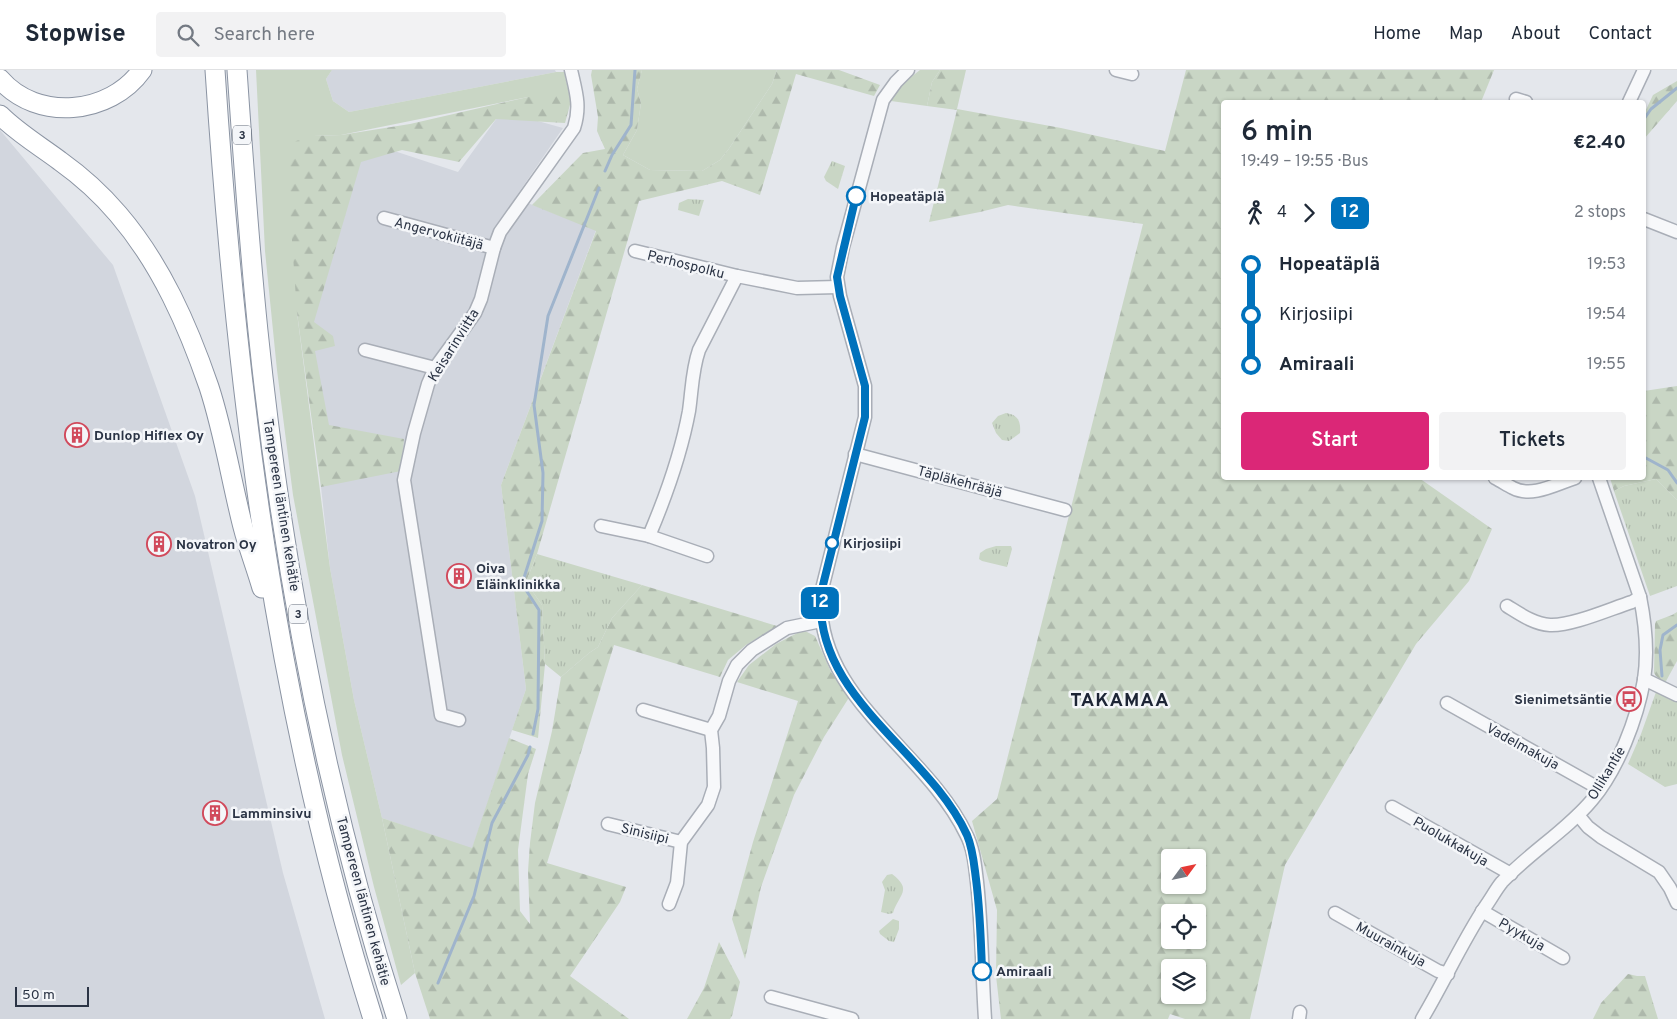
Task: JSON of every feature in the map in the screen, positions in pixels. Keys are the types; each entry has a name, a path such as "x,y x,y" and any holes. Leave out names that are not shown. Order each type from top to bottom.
{"highway":[{"path":"0,79 14,92 38,103 65,108 78,108 93,105 117,93 129,85 142,70"},
{"name":"Tampereen läntinen kehätie","path":"215,70 224,202 238,344 252,460 285,665 303,753 338,900 373,1019"},
{"name":"Tampereen läntinen kehätie","path":"238,70 246,200 258,331 273,454 290,566 324,749 360,893 397,1019"},
{"path":"0,115 102,196 134,235 166,283 180,313 209,388 243,527 285,665"}],"street":[{"name":"Keisarinviitta","path":"459,720 441,715 404,480 428,384 435,368 475,313 481,299 500,232 574,128 578,114 578,99 571,70"},
{"path":"908,70 882,100 843,247 837,277 838,287 865,386 865,417 821,593 821,621 831,656 844,681 941,794 967,836 974,855 979,904 985,1019"},
{"path":"1116,70 1132,74"},
{"path":"1630,100 1644,70"},
{"name":"Angervokiitäjä","path":"384,218 494,248"},
{"path":"1646,220 1677,232"},
{"name":"Perhospolku","path":"635,251 737,276"},
{"path":"649,536 670,486 689,411 695,363 699,350 737,276 797,288 838,287"},
{"path":"364,350 435,368"},
{"name":"Täpläkehrääjä","path":"856,454 1065,510"},
{"path":"1498,480 1514,489 1527,492 1538,491 1569,480"},
{"name":"Ollikantie","path":"1428,1017 1471,929 1502,882 1578,815 1592,800 1615,764 1630,731 1644,679 1645,638 1643,613 1640,597 1600,480"},
{"path":"601,526 649,536 707,556"},
{"path":"1507,606 1528,618 1549,625 1569,623 1632,602 1640,597"},
{"path":"669,904 678,883 681,842 708,805 714,787 714,748 711,730 719,716 737,665 752,650 787,628 821,621"},
{"path":"1644,679 1677,695"},
{"name":"Vadelmakuja","path":"1447,703 1600,788"},
{"path":"643,710 711,730"},
{"name":"Puolukkakuja","path":"1392,807 1511,874"},
{"path":"1578,815 1588,827 1600,836 1659,872 1677,903"},
{"name":"Sinisiipi","path":"608,824 681,842"},
{"name":"Pyykuja","path":"1482,912 1563,958"},
{"name":"Muurainkuja","path":"1335,913 1438,971 1448,974"},
{"path":"771,997 852,1019"}],"shaded area":[{"path":"332,70 555,70 556,72 349,112 333,101 326,79"},
{"path":"502,111 563,128 515,198 596,230 501,485 526,689 472,849 382,818 354,700 330,568 321,487 308,325 361,140 458,172"},
{"path":"0,130 113,265 195,496 283,873 325,1019 0,1019"}],"green space":[{"path":"256,70 332,70 326,79 333,101 349,112 556,72 564,72 571,101 528,97 341,135 314,136 297,313 330,568 354,700 382,818 415,973 401,985 374,887 342,755 293,495 277,370 265,251"},
{"path":"592,70 642,70 637,89 641,103 637,130 623,155 650,170 702,171 720,160 772,84 777,70 839,70 880,85 874,96 796,74 760,195 722,181 639,201 537,554 526,582 542,605 545,664 538,738 512,730 526,689 501,485 596,231 532,205 583,153 605,149 597,131 598,117 591,75"},
{"path":"642,70 777,70 772,84 728,150 720,160 702,171 650,170 623,155 637,130 641,103 637,89"},
{"path":"920,70 940,70 932,82 927,106 891,101 901,85"},
{"path":"940,70 966,70 957,109 1061,128 1165,151 1186,70 1494,70 1482,100 1221,100 1221,480 1422,480 1492,529 1469,581 1416,644 1285,865 1250,1019 1185,1019 1170,1014 1168,1019 1001,1019 996,976 997,910 972,821 997,799 1143,224 1008,205 929,222 957,110 927,106 932,82"},
{"path":"1677,81 1677,101 1646,137 1646,110 1653,95"},
{"path":"559,96 571,101 565,123 496,119 459,162 402,150 361,162 314,322 333,336 335,346 315,351 329,425 404,439 401,471 321,487 297,313 286,154 296,141 314,136 341,135 410,124 528,97"},
{"path":"832,161 845,166 838,189 826,181 824,177"},
{"path":"688,199 704,200 699,216 678,210 679,203"},
{"path":"1677,386 1677,500 1656,479 1624,486 1614,491 1611,480 1646,480 1646,391"},
{"path":"1006,413 1016,417 1020,425 1020,433 1009,441 1002,440 996,433 992,423 998,416"},
{"path":"1656,479 1677,500 1677,586 1650,596 1614,491 1624,486"},
{"path":"996,546 1011,546 1012,549 1007,567 979,559 980,553"},
{"path":"537,554 642,585 612,618 598,647 561,677 545,664 542,605 526,582"},
{"path":"642,585 777,626 746,645 728,660 720,677 614,645 547,863 626,887 620,902 570,976 629,1019 430,1019 415,973 382,818 472,848 509,738 536,749 528,774 518,850 520,911 530,924 528,871 535,803 552,731 561,677 598,647 612,618"},
{"path":"1677,612 1677,661 1665,683 1654,673 1655,624 1656,621"},
{"path":"803,630 815,636 831,672 850,696 824,737 794,795 761,887 745,959 732,919 753,842 798,701 737,682 749,665 776,644"},
{"path":"1656,692 1677,702 1677,784 1665,787 1628,764"},
{"path":"892,874 902,884 903,892 893,913 889,914 881,912 885,890 882,882 887,875"},
{"path":"893,919 899,921 899,929 894,942 889,941 879,931"},
{"path":"719,942 740,982 732,1016 730,1019 687,1019 704,988"},
{"path":"1628,974 1645,976 1658,1019 1593,1019 1601,1003"}],"waterway":[{"path":"605,171 612,155 631,125 635,70"},
{"path":"1646,116 1651,109 1677,88"},
{"path":"533,734 538,709 539,610 522,584 542,521 543,473 534,405 548,316 599,188"},
{"path":"1646,458 1668,470 1677,483"},
{"path":"1662,676 1660,650 1663,635 1677,625"},
{"path":"438,983 474,896 492,823 528,755 530,747"}],"bus line":[{"name":"12","path":"856,196 837,277 840,296 865,386 865,417 821,593 821,621 831,656 844,681 941,794 967,836 974,855 979,904 982,971"}],"place":[{"name":"Hopeatäplä","path":"856,196"},
{"name":"Dunlop Hiflex Oy","path":"77,435"},
{"name":"Kirjosiipi","path":"832,543"},
{"name":"Novatron Oy","path":"159,544"},
{"name":"Oiva Eläinklinikka","path":"459,576"},
{"name":"Sienimetsäntie","path":"1629,699"},
{"name":"Lamminsivu","path":"215,813"},
{"name":"Amiraali","path":"982,971"}],"district":[{"name":"TAKAMAA","path":"1120,699"}]}
